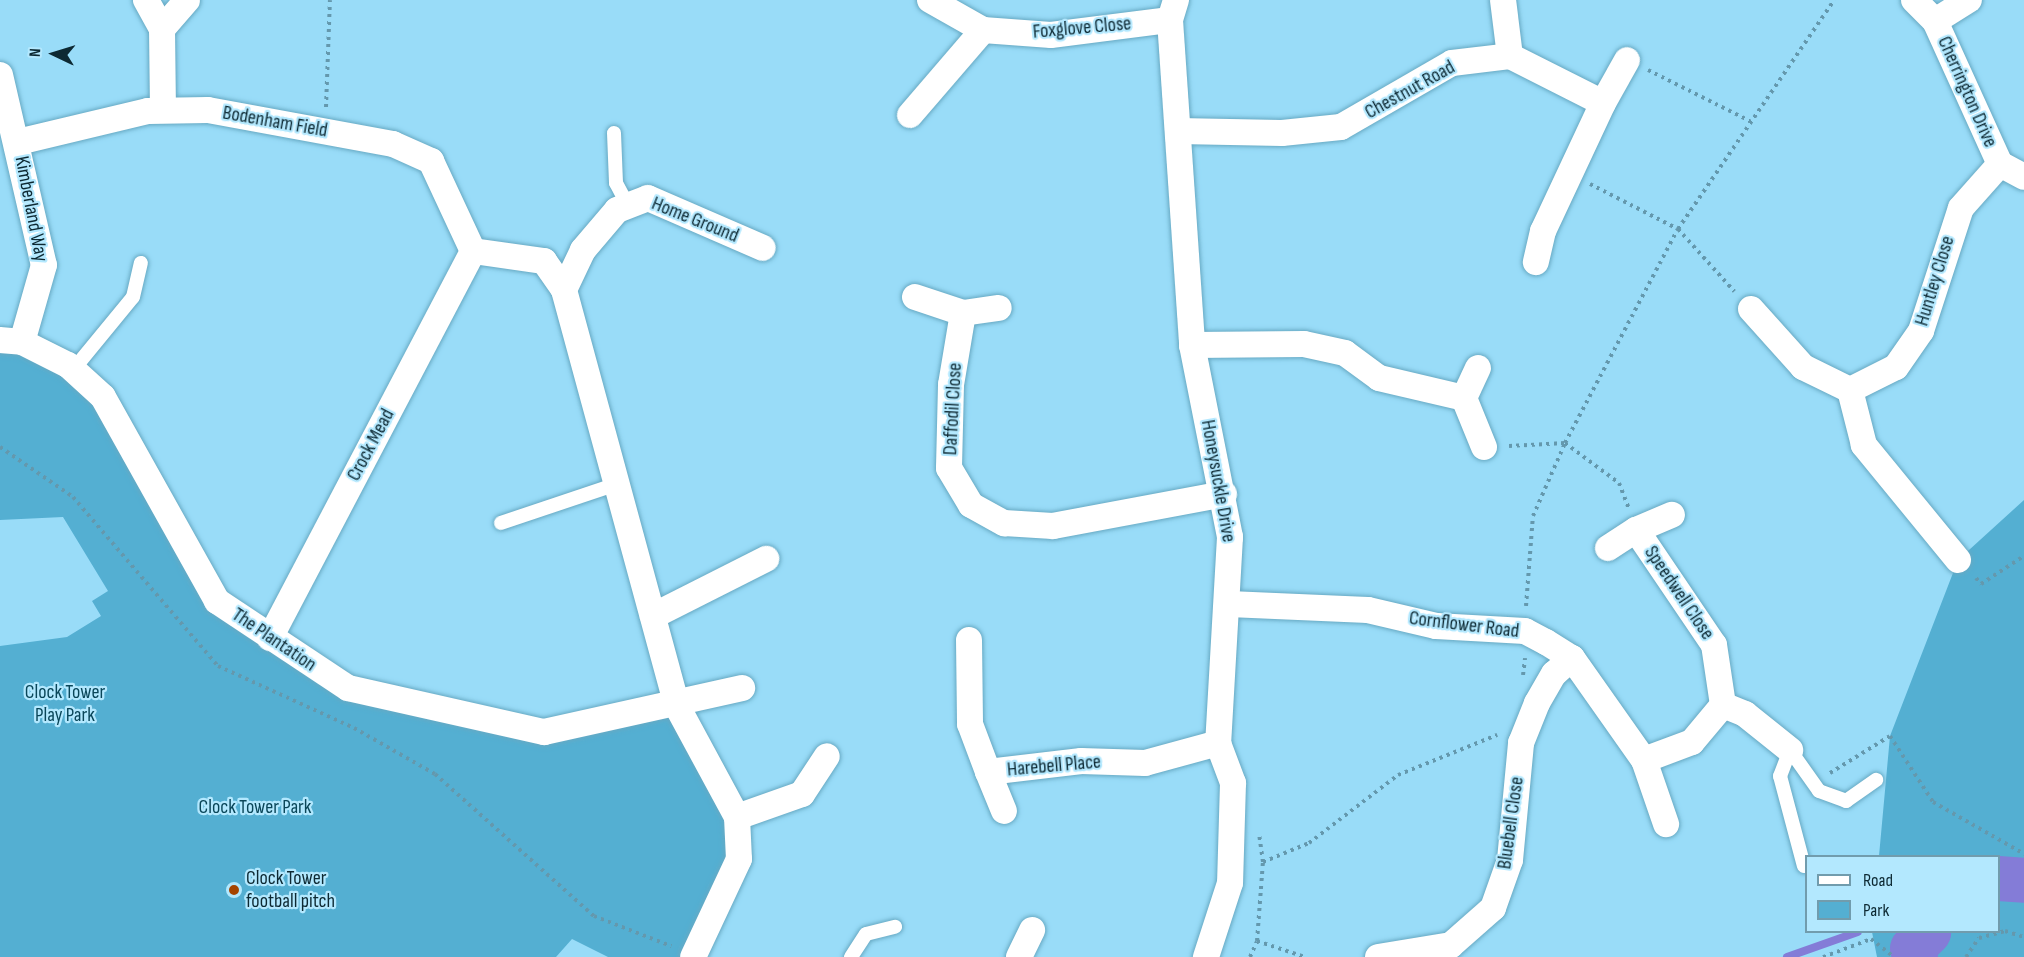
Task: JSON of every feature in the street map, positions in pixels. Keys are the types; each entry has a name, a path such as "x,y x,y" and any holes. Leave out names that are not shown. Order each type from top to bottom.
{"street":[{"path":"146,0 162,29 163,110"},
{"path":"162,29 187,0"},
{"name":"Foxglove Close","path":"930,0 983,30 1051,35 1173,10"},
{"path":"1503,0 1510,56 1603,103"},
{"name":"Cherrington Drive","path":"1914,0 1935,21 2000,164 2024,177"},
{"path":"1935,21 1969,0"},
{"name":"Honeysuckle Drive","path":"1173,10 1178,130 1192,345 1224,494 1229,604 1218,743 1233,783 1230,883 1206,957"},
{"path":"910,115 927,84 983,30"},
{"name":"Chestnut Road","path":"1178,130 1282,133 1341,127 1452,63 1510,56"},
{"path":"1536,262 1543,231 1603,103 1627,60"},
{"name":"Kimberland Way","path":"0,75 18,142 44,266 11,341"},
{"name":"Bodenham Field","path":"18,142 163,110 208,110 393,144 431,161 473,251"},
{"name":"Huntley Close","path":"1850,390 1896,367 1921,331 1961,208 2000,164"},
{"name":"Home Ground","path":"564,291 583,250 617,210 648,198 763,248"},
{"path":"473,251 544,261 564,291 677,706 737,817 739,859 693,956"},
{"name":"Crock Mead","path":"270,638 473,251"},
{"path":"915,297 963,313 999,308"},
{"path":"1751,309 1803,367 1850,390 1864,445 1958,560"},
{"name":"Daffodil Close","path":"963,313 951,385 950,468 971,505 1004,523 1053,526 1224,494"},
{"name":"The Plantation","path":"11,341 73,370 103,397 217,601 348,688 544,732 677,706 742,688"},
{"path":"1192,345 1304,344 1345,353 1379,378 1464,398"},
{"path":"1478,368 1464,398 1484,447"},
{"name":"Speedwell Close","path":"1672,515 1636,530 1714,645 1723,705"},
{"path":"1608,548 1636,530"},
{"path":"653,616 734,589 766,559"},
{"name":"Cornflower Road","path":"1229,604 1368,610 1436,626 1525,631 1572,658 1644,760 1666,824"},
{"name":"Harebell Place","path":"969,640 970,724 988,772 1081,761 1145,763 1218,743"},
{"name":"Bluebell Close","path":"1378,957 1451,945 1493,908 1510,860 1521,743 1537,703 1554,674 1572,658"},
{"path":"1644,760 1692,742 1723,705 1745,714 1790,750"},
{"path":"737,817 802,794 827,756"},
{"path":"988,772 1004,811"},
{"path":"1019,957 1032,930"}],"lane":[{"path":"614,133 616,183 628,206"},
{"path":"73,370 133,297 141,262"},
{"path":"501,523 617,484"},
{"path":"1790,750 1819,791 1846,801 1876,780"},
{"path":"1790,750 1780,776 1804,866"},
{"path":"851,957 866,934 895,927"}],"path":[{"path":"325,131 330,0"},
{"path":"1522,685 1533,516 1565,442 1678,230 1750,121 1823,23 1834,0"},
{"path":"1627,60 1750,121"},
{"path":"1570,174 1678,230 1751,309"},
{"path":"1484,447 1565,442 1619,483 1636,530"},
{"path":"0,447 73,497 218,666 354,728 435,774 594,916 693,956"},
{"path":"1981,584 2024,556"},
{"path":"1263,862 1309,843 1377,787 1498,735 1504,724"},
{"path":"2000,932 2024,936"},
{"path":"1966,957 1979,938 1997,933"},
{"path":"1823,957 1871,939 1894,957"},
{"path":"1257,941 1305,957"}],"green space":[{"name":"Clock Tower Park","path":"0,340 68,365 217,601 348,688 544,732 677,706 737,817 739,859 691,957 608,957 572,939 556,957 0,957 0,646 67,637 101,616 92,601 108,591 63,517 0,520"},
{"path":"2024,500 2024,957 1877,957 1872,933 2000,933 2000,855 1879,855 1890,736 1958,560"}],"waterway":[{"path":"2000,878 2024,880"},
{"path":"1787,957 1855,933"},
{"path":"1915,957 1912,948 1927,933"}],"place":[{"name":"Clock Tower football pitch","path":"234,890"}],"park label":[{"name":"Clock Tower Play Park","path":"65,704"}]}
